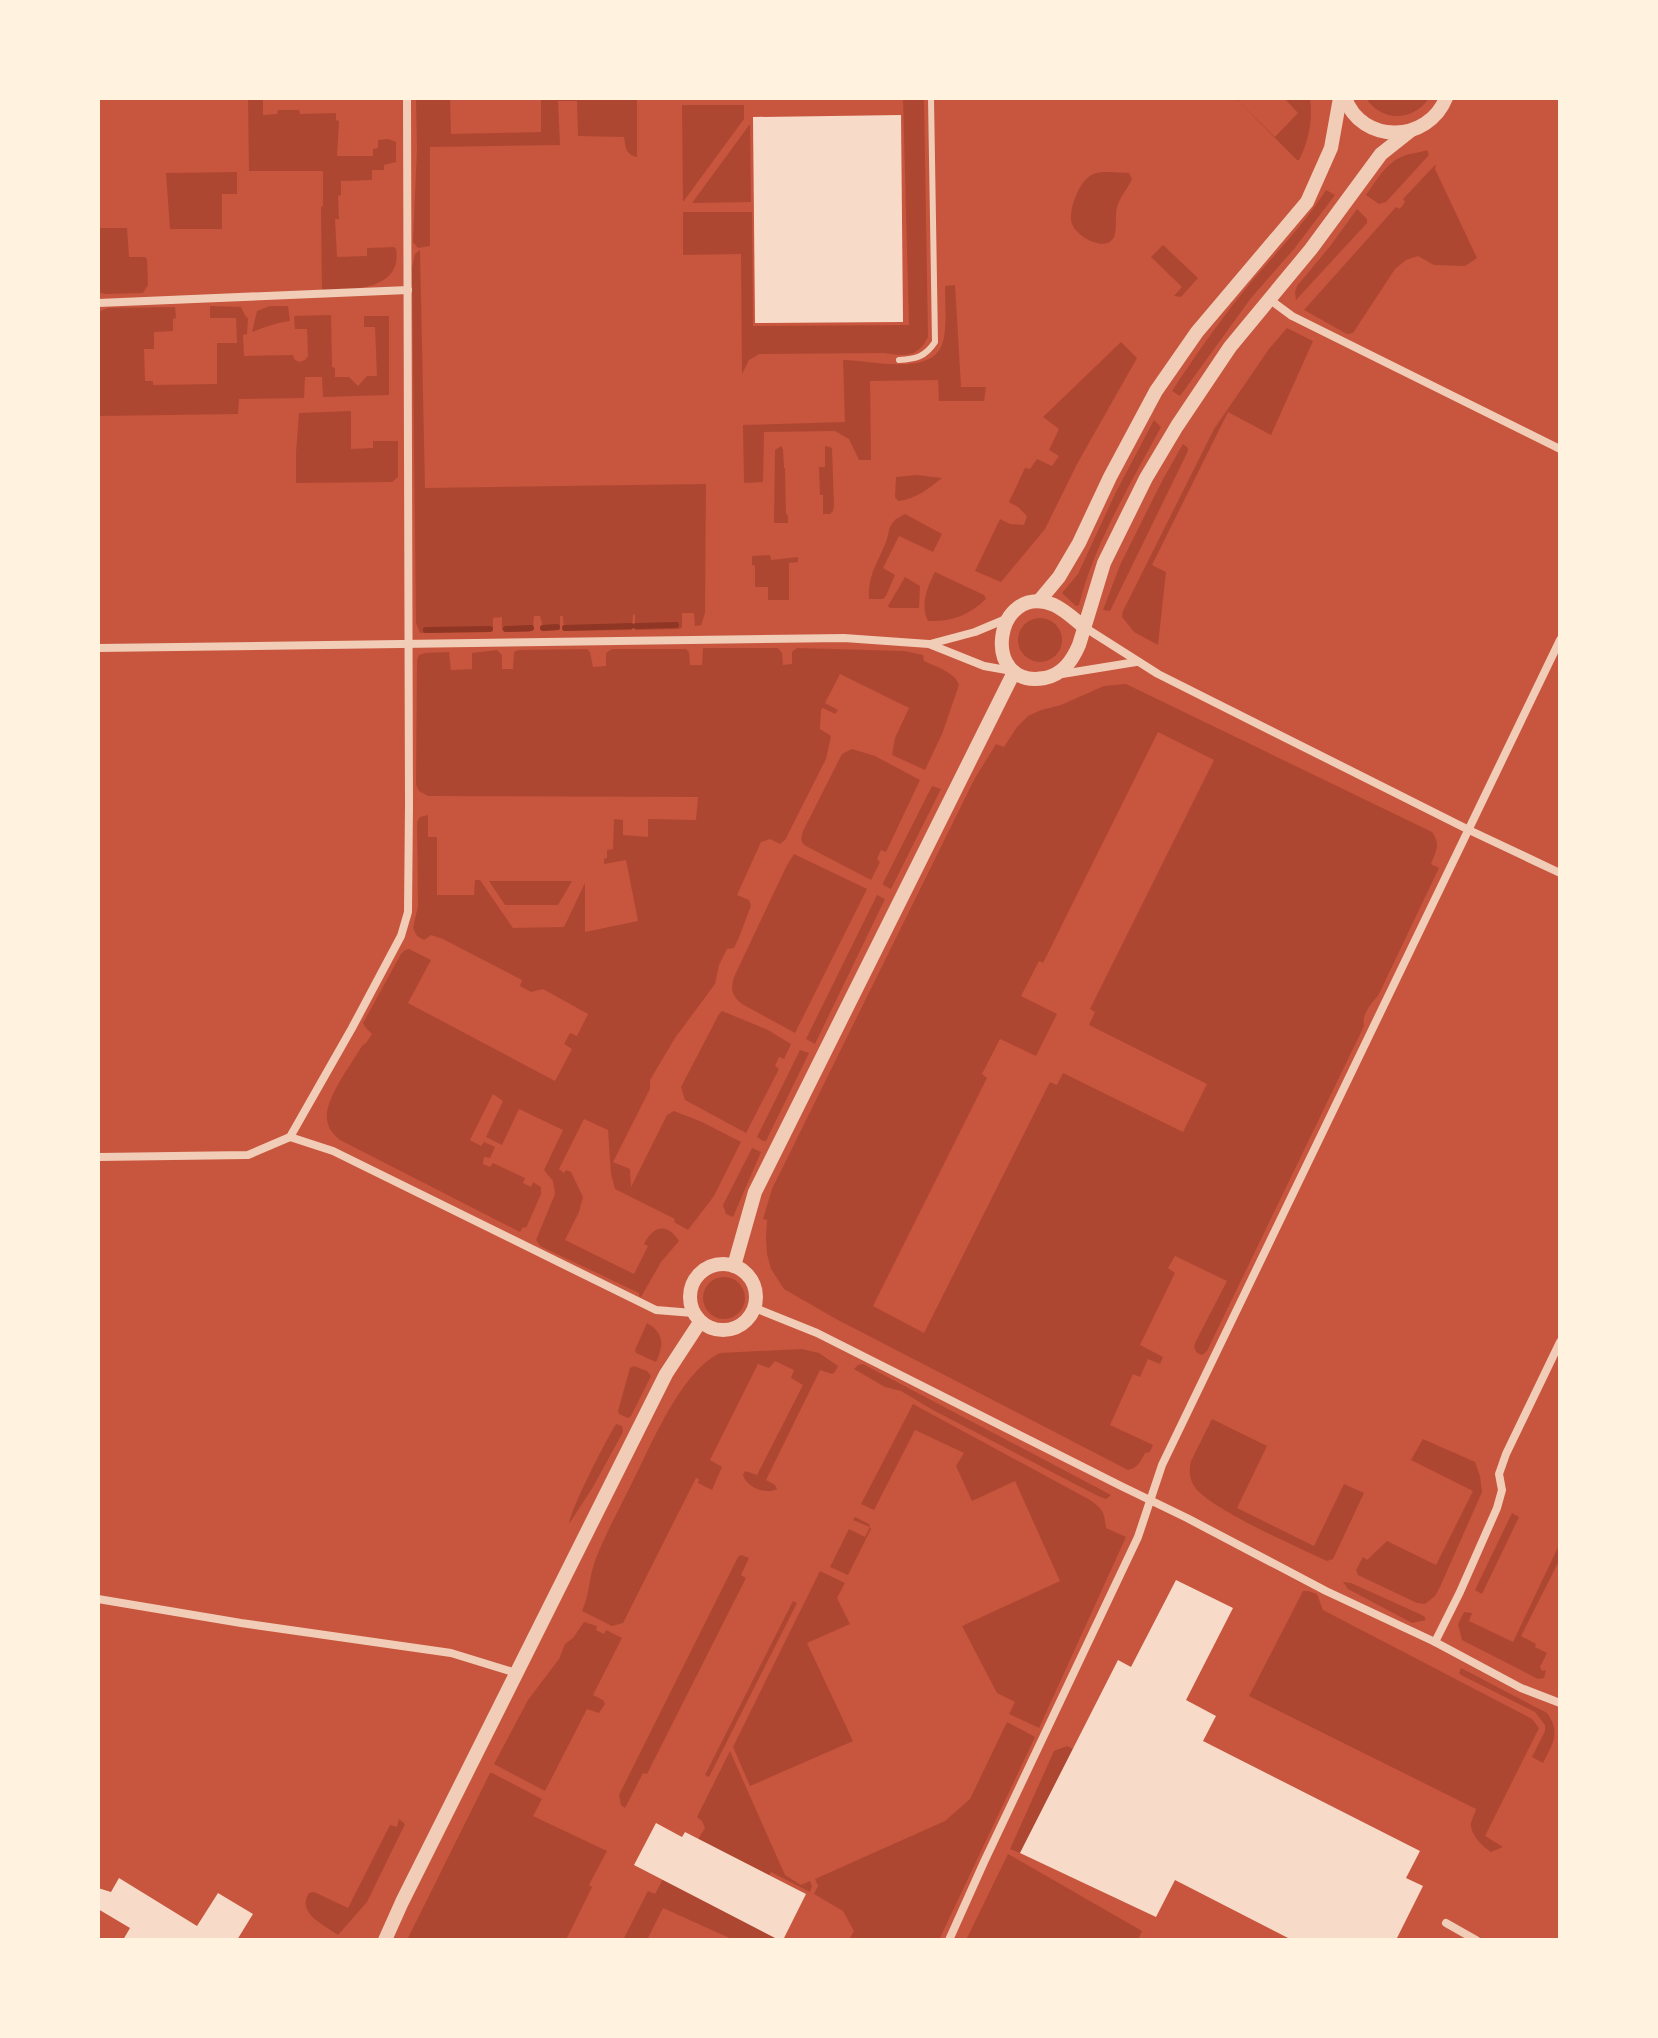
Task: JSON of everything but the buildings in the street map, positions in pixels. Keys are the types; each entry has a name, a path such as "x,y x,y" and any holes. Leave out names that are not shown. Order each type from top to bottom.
{"street":[{"path":"98,1157 248,1155 290,1137 352,1028 406,923 409,836 407,98"},
{"path":"1343,98 1358,119 1367,125 1387,132 1410,131"},
{"path":"1039,601 1059,577 1079,543 1156,391 1197,332 1307,202 1331,148 1343,98"},
{"path":"1437,114 1446,98"},
{"path":"1055,675 1074,658 1104,563 1146,478 1230,347 1311,249 1381,154 1410,131 1425,125 1454,98"},
{"path":"98,303 408,290"},
{"path":"1269,299 1292,316 1560,449"},
{"path":"929,644 975,632 1006,619 1028,603 1039,601 1051,604 1136,662 1560,873"},
{"path":"1006,619 1002,651 1006,663 1014,672"},
{"path":"98,648 844,638 929,644 984,666 1027,678 1041,679 1136,662"},
{"path":"949,1940 1138,1537 1162,1465 1560,640"},
{"path":"734,1266 755,1192 1014,672"},
{"path":"290,1137 333,1151 656,1310 697,1318 710,1328 732,1330 750,1317 757,1297 750,1278 734,1266 723,1264 711,1266 702,1272 694,1280 690,1291 690,1302 697,1318"},
{"path":"755,1308 817,1333 1326,1591 1435,1642 1521,1688 1560,1703"},
{"path":"385,1940 516,1673 697,1318"},
{"path":"1435,1642 1497,1508 1502,1490 1499,1474 1506,1454 1560,1342"},
{"path":"98,1599 451,1653 516,1673"},
{"path":"1446,1923 1476,1940"}],"lane":[{"path":"899,360 925,355 935,342 931,98"}],"shaded area":[{"path":"248,98 263,98 263,115 277,114 278,110 299,110 300,114 336,113 336,120 339,121 337,156 373,156 378,140 396,142 396,162 384,165 384,170 372,170 372,180 341,181 339,219 335,219 337,257 367,256 367,248 396,249 396,263 383,280 360,288 322,291 323,171 249,171"},
{"path":"416,98 450,98 451,134 541,132 541,98 637,98 637,157 628,152 624,137 578,136 577,101 558,101 560,145 430,147 430,246 418,248 413,242"},
{"path":"903,98 924,98 928,337 924,344 915,352 904,355 759,354 749,360 742,374 741,254 683,255 683,212 752,212 753,326 909,325"},
{"path":"1284,98 1310,98 1309,130 1299,160 1297,160 1238,101 1275,137 1298,113"},
{"path":"1366,98 1429,98 1415,112 1397,116 1380,112"},
{"path":"682,105 744,105 744,119 683,202"},
{"path":"750,124 751,202 692,203"},
{"path":"1427,150 1429,155 1386,202 1379,204 1366,195 1381,173 1395,160"},
{"path":"1436,164 1435,169 1477,258 1465,266 1434,265 1418,256 1406,260 1395,269 1353,333 1347,334 1304,310 1396,207 1400,209 1405,202 1403,199"},
{"path":"237,172 237,194 222,194 222,229 170,229 166,173"},
{"path":"1108,172 1129,173 1132,179 1117,207 1114,237 1105,244 1086,239 1073,226 1071,214 1086,179"},
{"path":"1326,190 1335,195 1294,249 1251,298 1180,396 1172,391 1231,308"},
{"path":"1357,209 1367,223 1296,300 1297,286"},
{"path":"98,228 127,228 129,257 147,259 148,285 143,293 98,292"},
{"path":"1163,245 1198,278 1181,297 1174,296 1182,287 1151,257"},
{"path":"420,250 425,488 706,484 705,613 701,625 695,626 694,613 682,613 680,629 635,630 633,614 632,630 564,631 563,616 560,616 560,630 544,631 540,616 534,616 533,629 529,632 505,632 502,630 502,617 493,618 490,631 420,633 416,623 412,268 415,254"},
{"path":"955,285 961,387 986,387 984,401 939,401 938,380 870,381 871,460 859,460 849,439 835,431 764,432 763,482 744,483 743,425 845,422 843,360 909,364 932,357 943,344 945,286"},
{"path":"210,306 241,307 248,318 247,334 243,335 244,356 293,355 299,362 308,356 307,329 295,329 294,316 331,315 335,377 349,377 358,386 367,376 377,376 375,327 364,327 364,316 389,316 389,395 323,397 322,377 305,377 304,398 239,399 238,414 98,416 98,312 108,308 175,307 173,331 154,332 154,349 144,349 145,381 153,381 153,385 217,384 217,343 237,343 236,318 210,318"},
{"path":"270,306 288,306 290,321 252,332 257,311"},
{"path":"1287,328 1313,341 1271,435 1228,412 1152,565 1166,572 1158,645 1134,632 1122,617 1123,611 1214,429"},
{"path":"1121,342 1137,358 1077,464 1045,529 1001,582 975,571 1000,519 1010,524 1024,525 1027,516 1009,502 1025,468 1030,469 1037,459 1052,466 1059,456 1049,450 1059,429 1043,417"},
{"path":"351,411 351,449 373,448 373,441 398,441 398,477 392,482 296,483 299,413"},
{"path":"1154,420 1161,427 1104,537 1079,605 1076,606 1062,593 1078,574"},
{"path":"1183,444 1188,451 1110,611 1103,610 1120,565"},
{"path":"781,446 788,523 774,523 775,450"},
{"path":"825,446 832,448 834,506 830,514 823,514 823,495 820,495 819,467 825,467"},
{"path":"917,475 942,478 916,496 898,501 895,497 896,477"},
{"path":"905,514 942,534 933,552 899,536 883,568 895,575 886,596 883,599 869,599 872,574 890,527"},
{"path":"770,555 771,560 798,557 798,562 789,563 789,600 768,600 768,587 755,587 752,556"},
{"path":"935,572 984,595 986,599 960,616 928,621 925,602"},
{"path":"905,577 920,586 919,608 890,608 888,606"},
{"path":"1040,618 1055,625 1062,640 1055,655 1040,662 1025,655 1018,640 1025,625"},
{"path":"703,648 778,648 782,653 783,665 792,664 792,652 797,648 904,651 923,655 924,661 949,673 959,685 942,734 925,770 892,755 895,738 909,708 840,674 825,703 838,710 835,714 823,708 821,710 820,729 831,736 826,759 785,840 780,844 770,839 761,842 737,895 749,900 751,906 734,948 727,949 715,984 675,1038 650,1080 650,1089 613,1162 630,1169 631,1187 667,1115 674,1111 741,1142 714,1196 688,1230 674,1222 675,1219 615,1189 608,1130 584,1119 559,1169 564,1173 566,1170 571,1172 583,1197 565,1240 634,1274 648,1246 644,1244 652,1233 660,1229 670,1231 679,1241 661,1262 641,1297 639,1293 540,1246 536,1240 555,1194 553,1181 544,1170 563,1130 519,1109 502,1145 486,1137 503,1101 493,1094 470,1140 481,1146 484,1142 495,1147 490,1158 484,1157 483,1164 490,1167 493,1163 525,1178 523,1183 531,1187 533,1182 541,1187 541,1194 526,1228 523,1227 520,1232 340,1140 328,1126 327,1111 340,1082 372,1034 363,1023 405,950 431,960 408,1003 555,1081 572,1049 564,1044 570,1033 577,1036 588,1014 543,989 531,992 520,986 522,980 443,939 431,935 424,940 417,936 413,928 418,906 417,822 420,817 428,815 428,837 437,837 437,895 474,895 475,880 480,880 513,928 564,927 585,883 585,932 638,921 626,860 604,864 607,850 613,849 614,819 623,820 623,835 648,837 648,819 696,820 698,797 428,796 419,791 416,785 419,655 449,652 451,670 472,669 472,653 497,650 502,655 502,669 513,669 514,652 518,650 587,649 593,667 606,666 606,653 612,649 686,649 690,665 702,665"},
{"path":"1126,684 1432,832 1437,844 1431,864 1439,868 1378,996 1365,1014 1364,1026 1207,1351 1202,1355 1194,1347 1196,1341 1227,1281 1175,1256 1168,1268 1175,1273 1140,1345 1163,1357 1160,1364 1148,1359 1140,1377 1133,1374 1110,1425 1153,1445 1136,1466 1128,1470 784,1289 771,1269 767,1254 767,1220 763,1219 772,1189 975,778 996,744 1004,747 1028,716 1104,686","holes":["1158,732 1214,760 1090,1009 1095,1012 1089,1025 1207,1084 1183,1132 1063,1073 1057,1085 1050,1082 924,1333 873,1306 987,1078 982,1074 1000,1039 1036,1056 1057,1014 1021,996 1039,961 1043,963"]},
{"path":"852,749 875,756 920,780 886,852 881,850 877,859 880,862 871,880 804,845 801,840 842,754"},
{"path":"932,786 941,789 891,889 883,883"},
{"path":"794,854 867,889 795,1033 742,1004 732,989 734,977"},
{"path":"489,881 572,881 558,905 505,905"},
{"path":"877,895 885,899 815,1044 806,1039"},
{"path":"722,1011 768,1030 791,1044 784,1059 779,1057 775,1066 779,1069 746,1133 685,1100 681,1087"},
{"path":"800,1050 809,1053 766,1141 763,1141 757,1137"},
{"path":"752,1148 761,1152 733,1217 726,1214 723,1205"},
{"path":"724,1277 739,1283 745,1298 739,1313 724,1319 709,1313 703,1298 709,1283"},
{"path":"647,1323 657,1331 661,1340 656,1362 635,1350"},
{"path":"802,1349 819,1353 838,1366 832,1374 820,1370 766,1480 777,1489 757,1489 743,1475 745,1471 757,1475 803,1385 791,1378 794,1370 775,1361 769,1368 758,1364 710,1460 722,1467 712,1490 698,1483 699,1479 696,1478 623,1623 612,1626 582,1611 604,1539 657,1431 692,1376 720,1353"},
{"path":"863,1364 1111,1495 1106,1499 1098,1496 854,1369"},
{"path":"634,1366 651,1376 628,1418 618,1411 630,1368"},
{"path":"913,1404 1090,1500 1102,1512 1106,1528 1126,1537 1039,1728 1009,1714 1015,1702 997,1693 962,1626 1060,1581 1015,1481 972,1501 956,1466 964,1453 915,1430 874,1510 861,1504"},
{"path":"1212,1419 1267,1446 1237,1508 1314,1546 1344,1484 1364,1493 1333,1559 1327,1561 1255,1527 1217,1505 1194,1486 1190,1474 1191,1461"},
{"path":"616,1424 622,1426 623,1432 569,1524 582,1490"},
{"path":"1423,1439 1475,1462 1482,1492 1440,1587 1425,1604 1358,1575 1356,1570 1363,1557 1367,1560 1387,1541 1436,1565 1473,1491 1411,1460"},
{"path":"1512,1513 1519,1517 1482,1594 1475,1590"},
{"path":"855,1517 869,1524 871,1529 848,1575 830,1567 849,1529 865,1537 870,1527 853,1520"},
{"path":"1560,1543 1560,1559 1521,1636 1547,1653 1540,1667 1542,1671 1546,1670 1544,1678 1538,1679 1462,1640 1458,1624 1464,1612 1472,1613 1469,1621 1513,1642"},
{"path":"741,1555 749,1558 741,1575 746,1578 647,1774 643,1773 625,1808 619,1795"},
{"path":"820,1571 845,1583 837,1598 850,1624 807,1643 853,1741 750,1786 733,1747"},
{"path":"1343,1582 1424,1616 1426,1620 1412,1623 1348,1589"},
{"path":"1303,1591 1317,1594 1323,1610 1532,1719 1539,1728 1485,1836 1503,1847 1491,1852 1475,1836 1471,1823 1476,1809 1249,1696"},
{"path":"793,1601 797,1603 709,1777 705,1775"},
{"path":"584,1622 597,1626 596,1630 604,1634 606,1630 622,1638 593,1695 605,1704 599,1713 587,1709 545,1791 494,1764 528,1700 559,1659 565,1644"},
{"path":"1461,1668 1547,1713 1555,1732 1543,1763 1532,1757 1545,1731 1545,1725 1535,1712 1461,1675"},
{"path":"1007,1722 1035,1737 939,1940 849,1940 854,1931 843,1911 814,1894 818,1886 815,1879 945,1821 970,1799"},
{"path":"1067,1746 1073,1749 1020,1853 1010,1849 1054,1751"},
{"path":"730,1751 785,1875 801,1885 810,1881 810,1892 698,1839 705,1828 697,1817"},
{"path":"490,1773 542,1799 533,1816 607,1851 566,1940 407,1940"},
{"path":"399,1819 405,1824 367,1902 338,1935 319,1923 306,1907 309,1893 314,1892 348,1908 390,1825 397,1827"},
{"path":"1008,1854 1142,1931 1138,1940 966,1940"},
{"path":"663,1879 779,1940 734,1940 663,1908 647,1940 623,1940 648,1891 655,1894"}],"waterway":[{"path":"636,626 676,625"},
{"path":"565,628 631,626"},
{"path":"543,628 557,627"},
{"path":"506,629 531,628"},
{"path":"426,630 490,629"}]}
